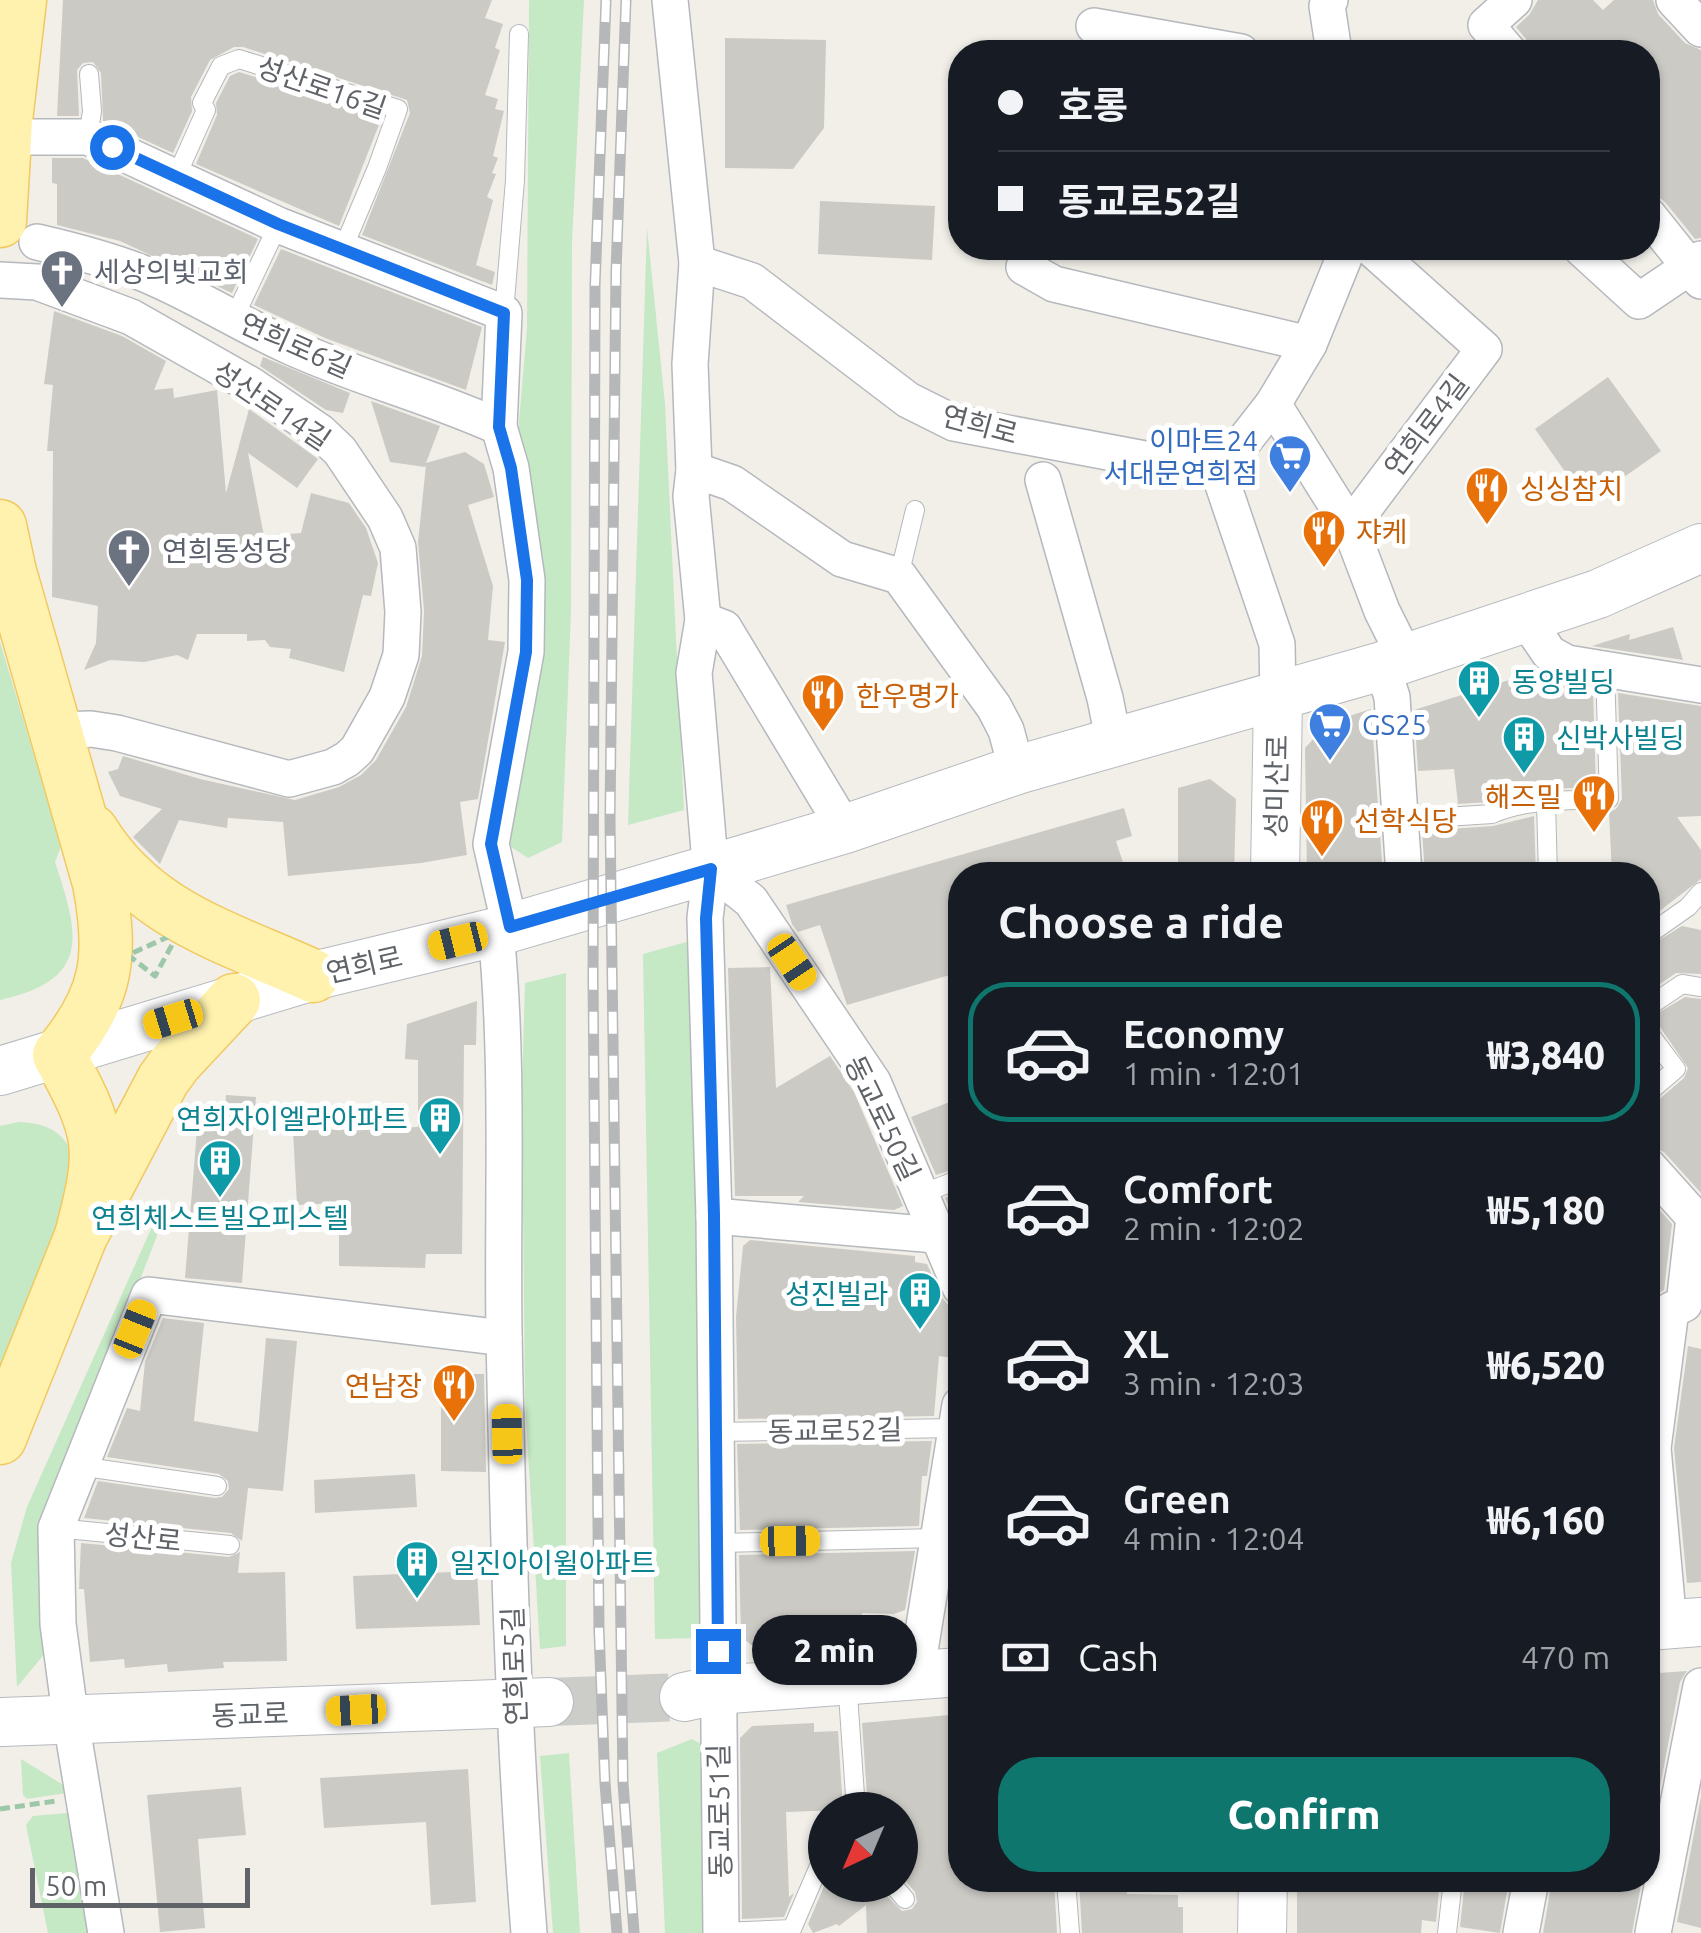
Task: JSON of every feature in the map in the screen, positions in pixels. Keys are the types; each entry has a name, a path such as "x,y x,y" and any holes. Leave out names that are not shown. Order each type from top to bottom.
{"main road":[{"path":"18,232 5,137 20,0"},
{"path":"0,526 99,883 107,928 100,986 84,1026 59,1056 87,1106 94,1131 95,1180 81,1236"},
{"name":"연희로","path":"0,1072 313,976 503,929 710,860 845,829 1017,770 1278,698 1598,594 1701,548"},
{"name":"성미산로","path":"1275,862 1278,698"},
{"path":"74,800 121,872 144,894 208,932 313,976"},
{"path":"0,1438 81,1236 163,1080 234,1000"},
{"path":"701,1693 938,1673"},
{"name":"동교로","path":"2,1722 532,1702"},
{"path":"1262,1933 1263,1892"}],"street":[{"path":"670,0 697,263 690,364 694,470 690,496 704,620 694,673 710,860 706,918 714,1216 716,1543 701,1693"},
{"path":"1330,0 1332,40"},
{"path":"1499,40 1486,25 1514,0"},
{"path":"1674,0 1701,29"},
{"path":"1094,26 1173,40"},
{"path":"5,137 88,137 278,224 504,313"},
{"path":"1594,260 1639,301 1698,269 1660,228"},
{"name":"연희로6길","path":"18,232 143,273 339,367 444,402 499,427"},
{"path":"1027,260 1024,267 1054,284 1309,344"},
{"path":"1278,698 1277,644 1219,473 1274,404 1309,344 1343,260"},
{"name":"연희로4길","path":"1350,527 1484,349 1384,260"},
{"name":"연희로","path":"697,263 752,282 908,400 954,423 1219,473"},
{"name":"성산로14길","path":"0,280 36,282 131,317 251,385 320,432 340,451 385,518 398,548 402,576 401,655 391,686 357,750 334,767 289,778 117,732 54,730"},
{"name":"연희로5길","path":"504,313 499,427 511,468 527,580 526,652 491,844 503,929 504,1338 532,1702 530,1933"},
{"path":"1274,404 1350,527 1382,611 1393,662 1403,862"},
{"path":"694,470 732,484 842,559 899,576 994,707 1006,730 1017,770"},
{"path":"1043,480 1105,698 1114,743"},
{"path":"1526,619 1550,653 1567,663 1701,685"},
{"path":"704,620 724,628 845,829"},
{"name":"동교로50길","path":"710,860 751,901 873,1082 921,1194 948,1234"},
{"path":"1660,1178 1698,1214 1684,1304 1660,1308"},
{"path":"714,1216 948,1237"},
{"path":"106,1933 70,1721 58,1624 56,1528 149,1294 504,1338"},
{"path":"938,1673 938,1538 948,1477"},
{"path":"1660,1513 1672,1624"},
{"path":"1654,1933 1694,1762 1701,1686"},
{"name":"동교로51길","path":"701,1693 721,1933"},
{"path":"1520,1933 1528,1892"}],"lane":[{"path":"504,313 516,180 519,34"},
{"name":"성산로16길","path":"177,175 206,110 202,104 221,66 239,59 398,109 378,168 342,251"},
{"path":"88,137 92,111 90,74"},
{"path":"234,318 278,224"},
{"path":"899,576 915,510"},
{"path":"1400,820 1492,814 1546,802 1608,799 1605,669"},
{"path":"1546,802 1548,862"},
{"path":"1660,926 1688,907 1701,892"},
{"path":"1660,998 1682,984 1701,986"},
{"path":"1660,1048 1676,1069 1660,1083"},
{"path":"921,1194 948,1184"},
{"name":"동교로52길","path":"714,1432 948,1417"},
{"path":"79,1466 217,1486"},
{"name":"성산로","path":"56,1528 230,1546"},
{"path":"716,1543 938,1538"},
{"path":"847,1680 855,1792"},
{"name":"동교로51길","path":"721,1933 792,1929 808,1892"},
{"path":"1067,1892 1070,1933"},
{"path":"1447,1933 1452,1892"}],"path":[{"path":"0,1809 83,1797"}],"green space":[{"path":"529,0 584,0 572,242 571,611 562,842 528,858 508,845 518,434 527,328"},
{"path":"647,228 665,404 684,810 628,825"},
{"path":"0,642 61,846 55,862 72,932 71,951 64,967 51,980 0,1000"},
{"path":"690,941 706,1300 702,1638 655,1639 643,954"},
{"path":"566,973 566,1646 540,1649 525,1402 525,983"},
{"path":"19,1122 49,1128 67,1144 79,1197 0,1399 0,1126"},
{"path":"159,1211 158,1233 115,1345 46,1652 17,1687 11,1563 27,1507"},
{"path":"692,1739 718,1753 721,1933 665,1933 657,1753"},
{"path":"569,1753 580,1933 553,1933 540,1756"},
{"path":"21,1759 65,1786 66,1793 27,1799 23,1795"},
{"path":"68,1813 75,1820 90,1933 48,1933 26,1825 33,1816"}],"building":[{"path":"63,0 492,0 485,18 503,24 495,48 500,50 485,95 498,99 495,109 504,111 493,156 498,158 492,173 496,174 487,197 493,200 476,265 495,272 492,285 362,235 410,113 407,100 234,47 210,60 191,97 192,111 173,153 103,121 101,73 93,62 83,63 77,70 79,116 57,116"},
{"path":"1538,0 1593,0 1603,10 1614,0 1653,0 1658,14 1685,43 1701,50 1701,238 1695,239 1660,198 1660,40 1526,40 1516,27"},
{"path":"725,38 826,40 824,128 793,169 725,168"},
{"path":"239,72 382,117 339,226 196,164 217,115 216,103 230,76"},
{"path":"52,158 83,158 258,239 232,293 120,241 57,225 57,184 52,183"},
{"path":"820,201 935,206 932,260 818,254"},
{"path":"281,249 482,327 466,390 325,338 254,305"},
{"path":"54,311 122,336 166,361 154,390 173,388 174,398 217,390 226,493 249,409 318,459 297,488 248,453 264,536 301,533 311,493 349,503 366,528 378,563 371,596 363,595 344,672 289,658 291,649 270,647 265,640 247,641 247,634 197,634 188,660 177,655 144,662 110,660 84,670 96,643 98,606 52,597 53,451 47,451 53,385 44,384"},
{"path":"263,357 350,393 343,413 326,410 260,366"},
{"path":"1608,377 1661,451 1587,503 1535,429"},
{"path":"371,401 440,426 426,463 465,452 484,464 494,497 468,505 493,586 488,640 505,642 478,799 460,802 467,855 288,876 283,822 228,818 227,828 179,820 160,864 133,837 162,809 120,796 108,772 118,769 123,756 200,779 295,800 339,787 361,775 376,760 406,707 422,656 424,611 418,542 426,465 390,462"},
{"path":"1673,627 1683,660 1592,646 1630,634 1629,640"},
{"path":"1538,671 1563,684 1593,689 1596,787 1533,790 1489,802 1458,804 1454,769 1418,771 1414,710"},
{"path":"1618,693 1701,706 1701,816 1677,817 1701,850 1701,879 1660,911 1660,862 1611,862 1609,812 1622,799"},
{"path":"1371,709 1382,862 1307,862 1305,748 1328,723"},
{"path":"1210,779 1236,799 1234,862 1178,862 1178,788"},
{"path":"1124,808 1132,836 1116,841 1123,862 948,862 948,976 847,1005 820,925 798,932 786,905"},
{"path":"1534,816 1536,862 1424,862 1422,831 1493,826"},
{"path":"1682,926 1701,930 1701,974 1676,973 1660,984 1660,940"},
{"path":"770,967 776,1088 830,1056 854,1092 903,1206 894,1210 798,1202 804,1196 735,1196 728,968"},
{"path":"1685,997 1701,999 1701,1193 1660,1150 1660,1099 1684,1078 1688,1068 1660,1027 1660,1012"},
{"path":"477,1001 476,1045 464,1045 462,1254 426,1254 425,1268 339,1266 339,1203 297,1205 293,1131 418,1127 418,1060 405,1059 407,1024"},
{"name":"연희체스트빌오피스텔","path":"226,1095 256,1097 242,1283 185,1278 198,1117 224,1119"},
{"path":"948,1103 948,1171 936,1175 911,1117"},
{"path":"1660,1210 1672,1224 1664,1290 1660,1292"},
{"path":"750,1240 915,1256 915,1262 927,1264 948,1305 948,1357 939,1356 934,1416 738,1419 736,1317 743,1246"},
{"path":"163,1318 204,1323 194,1421 258,1432 266,1338 297,1341 283,1491 248,1488 242,1541 231,1533 84,1518 98,1481 215,1498 229,1489 228,1481 219,1474 107,1457 127,1408 140,1411 145,1362"},
{"path":"1688,1346 1701,1349 1701,1582 1687,1583 1674,1448"},
{"path":"441,1374 484,1374 486,1472 441,1471"},
{"path":"932,1441 927,1476 922,1476 919,1526 740,1530 737,1444"},
{"path":"415,1474 417,1507 315,1513 314,1480"},
{"path":"81,1543 229,1557 240,1552 238,1573 285,1572 287,1661 223,1662 224,1668 168,1672 167,1664 125,1668 124,1659 90,1662 84,1589 79,1589"},
{"path":"915,1551 905,1610 894,1614 862,1613 861,1637 751,1645 741,1636 739,1555"},
{"name":"일진아이윌아파트","path":"477,1571 480,1625 356,1629 353,1576"},
{"path":"1687,1671 1680,1682 1660,1787 1660,1673"},
{"path":"948,1715 948,1892 1055,1892 1057,1933 867,1933 866,1905 839,1926 813,1933 808,1924 817,1902 893,1902 902,1911 912,1909 918,1902 918,1792 867,1792 862,1723"},
{"path":"814,1723 814,1732 838,1731 842,1792 808,1792 808,1811 786,1812 789,1897 794,1893 784,1917 742,1919 740,1738 752,1726"},
{"path":"468,1769 476,1902 431,1905 426,1822 324,1828 320,1778"},
{"path":"241,1787 246,1835 198,1839 205,1928 160,1932 147,1795"},
{"path":"1701,1797 1701,1928 1677,1922"},
{"path":"1080,1892 1178,1895 1178,1907 1183,1907 1183,1933 1082,1933"},
{"path":"1297,1892 1439,1892 1436,1922 1422,1920 1421,1933 1297,1933"},
{"path":"1464,1892 1507,1892 1500,1933 1460,1927"},
{"path":"1550,1892 1640,1892 1632,1933 1543,1933"}],"tunnel":[{"path":"549,1702 684,1697"}],"railway":[{"path":"606,0 595,285 593,979 599,1631 605,1783 617,1933"},
{"path":"626,0 616,272 610,819 623,1783 634,1933"}],"place":[{"name":"세상의빛교회","path":"62,309"},
{"name":"이마트24 서대문연희점","path":"1290,494"},
{"name":"싱싱참치","path":"1487,526"},
{"name":"쟈케","path":"1324,569"},
{"name":"연희동성당","path":"129,588"},
{"name":"동양빌딩","path":"1479,719"},
{"name":"한우명가","path":"823,733"},
{"name":"GS25","path":"1330,762"},
{"name":"신박사빌딩","path":"1524,775"},
{"name":"해즈밀","path":"1594,834"},
{"name":"선학식당","path":"1322,858"},
{"name":"연희자이엘라아파트","path":"440,1156"},
{"name":"연희체스트빌오피스텔","path":"220,1199"},
{"name":"성진빌라","path":"920,1331"},
{"name":"연남장","path":"454,1423"},
{"name":"일진아이윌아파트","path":"417,1600"}],"route":[{"path":"112,147 278,224 504,313 499,427 511,468 527,580 526,652 491,844 510,927 711,869 706,918 714,1216 718,1651"}]}
